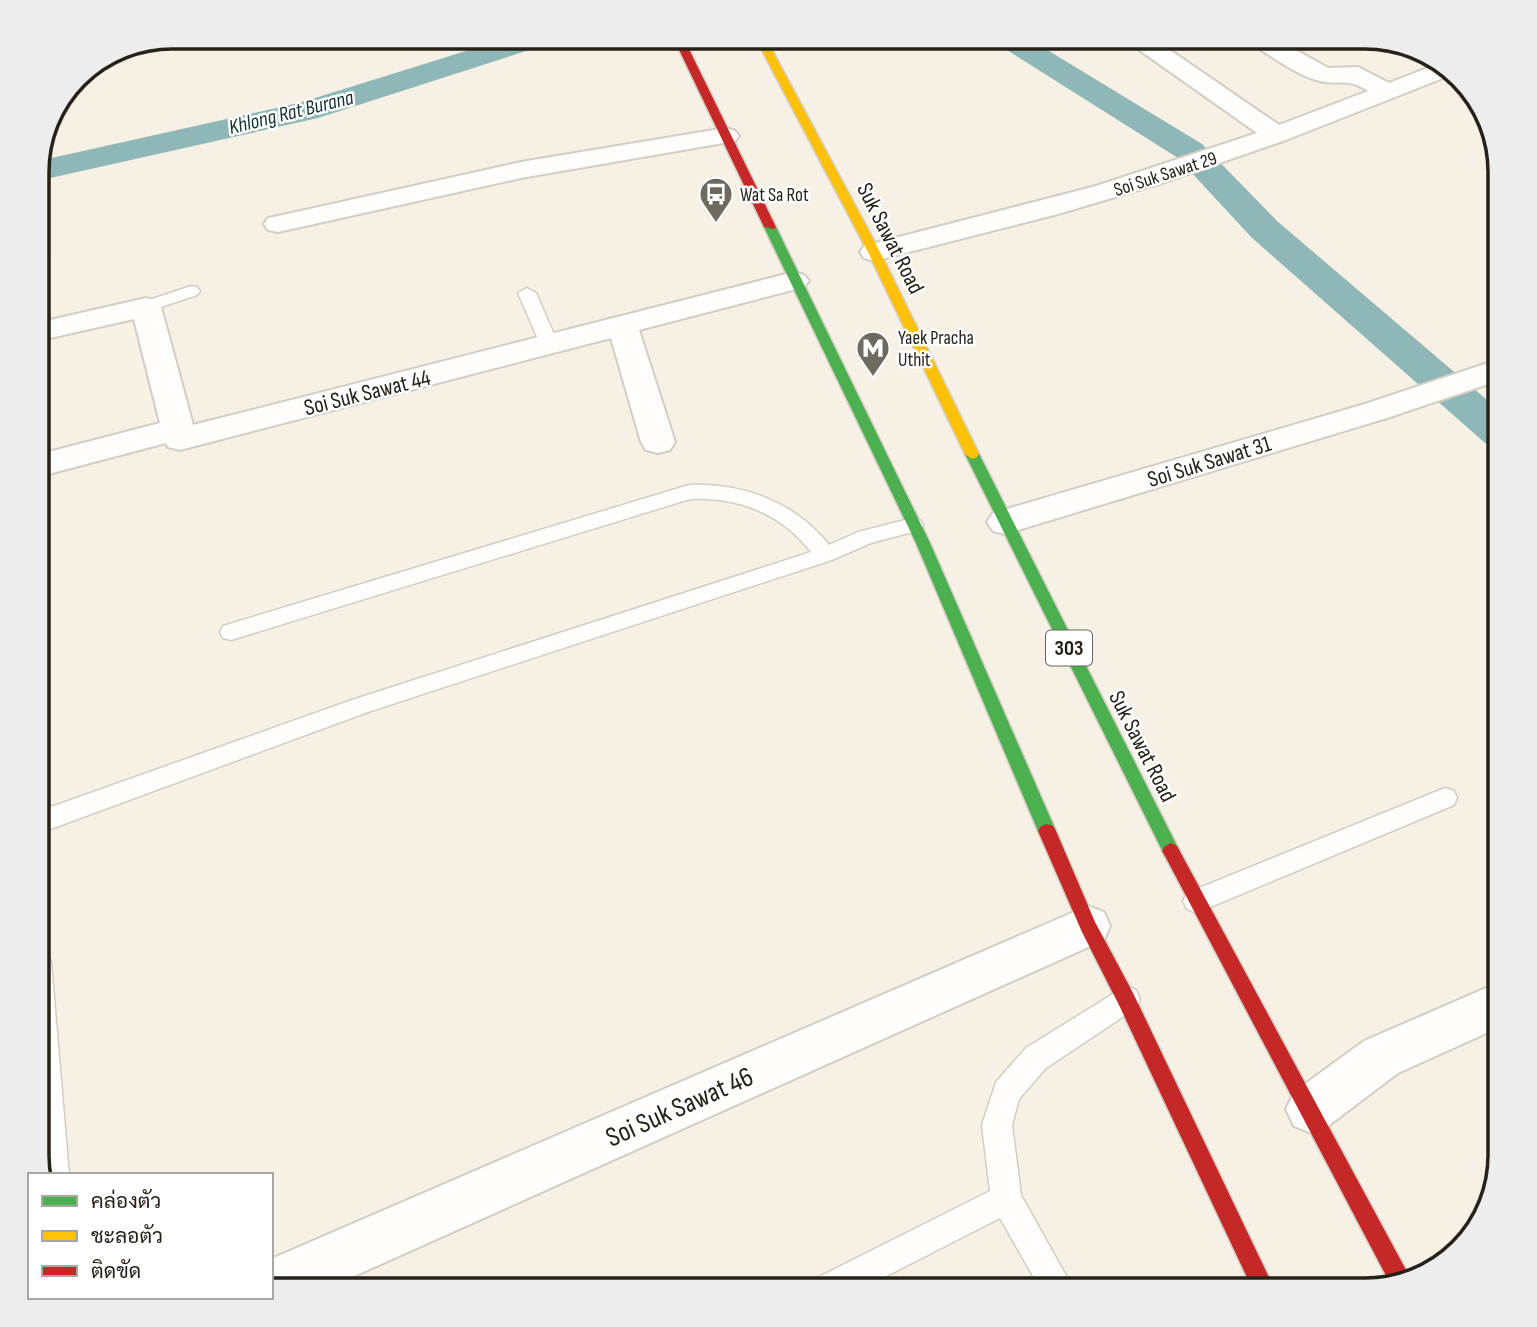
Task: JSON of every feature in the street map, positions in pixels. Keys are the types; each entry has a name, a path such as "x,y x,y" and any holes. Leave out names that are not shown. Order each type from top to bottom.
{"main road":[{"path":"684,49 913,525 1087,926 1126,999 1259,1278"},
{"name":"Suk Sawat Road","path":"766,49 874,252 1005,522 1196,901 1311,1109 1397,1274"}],"street":[{"path":"1153,49 1276,135"},
{"path":"1277,49 1321,74 1358,74 1388,93"},
{"name":"Soi Suk Sawat 29","path":"874,252 1174,171 1438,72"},
{"path":"278,224 521,170 726,136"},
{"name":"Soi Suk Sawat 44","path":"176,430 180,439 550,346 794,281"},
{"path":"49,329 146,307 176,430 49,463"},
{"path":"623,327 658,442"},
{"name":"Soi Suk Sawat 31","path":"1005,522 1488,373"},
{"name":"Soi Suk Sawat 46","path":"300,1278 1087,926"},
{"path":"1311,1109 1381,1057 1488,1009"}],"lane":[{"path":"146,307 191,291"},
{"path":"527,293 550,346"},
{"path":"231,632 689,492 714,490 788,516 807,532 825,555"},
{"path":"49,818 360,706 825,555 865,537 913,525"},
{"path":"1196,901 1445,798"},
{"path":"1051,1278 1006,1199 997,1125 1006,1092 1036,1058 1126,999"},
{"path":"49,1112 54,1173"},
{"path":"849,1278 1006,1199"}],"waterway":[{"name":"Khlong Rat Burana","path":"49,168 307,111 503,49"},
{"path":"1025,49 1190,151 1264,229 1488,423"}],"traffic: fast":[{"path":"770,227 923,543 1047,831"},
{"path":"972,454 1171,851"}],"traffic: slow":[{"path":"766,49 874,252 972,454"}],"traffic: jam":[{"path":"684,49 770,227"},
{"path":"1047,831 1088,926 1126,999 1258,1278"},
{"path":"1171,851 1397,1274"}],"place":[{"name":"Wat Sa Rot","path":"716,224"},
{"name":"Yaek Pracha Uthit","path":"873,378"}]}
